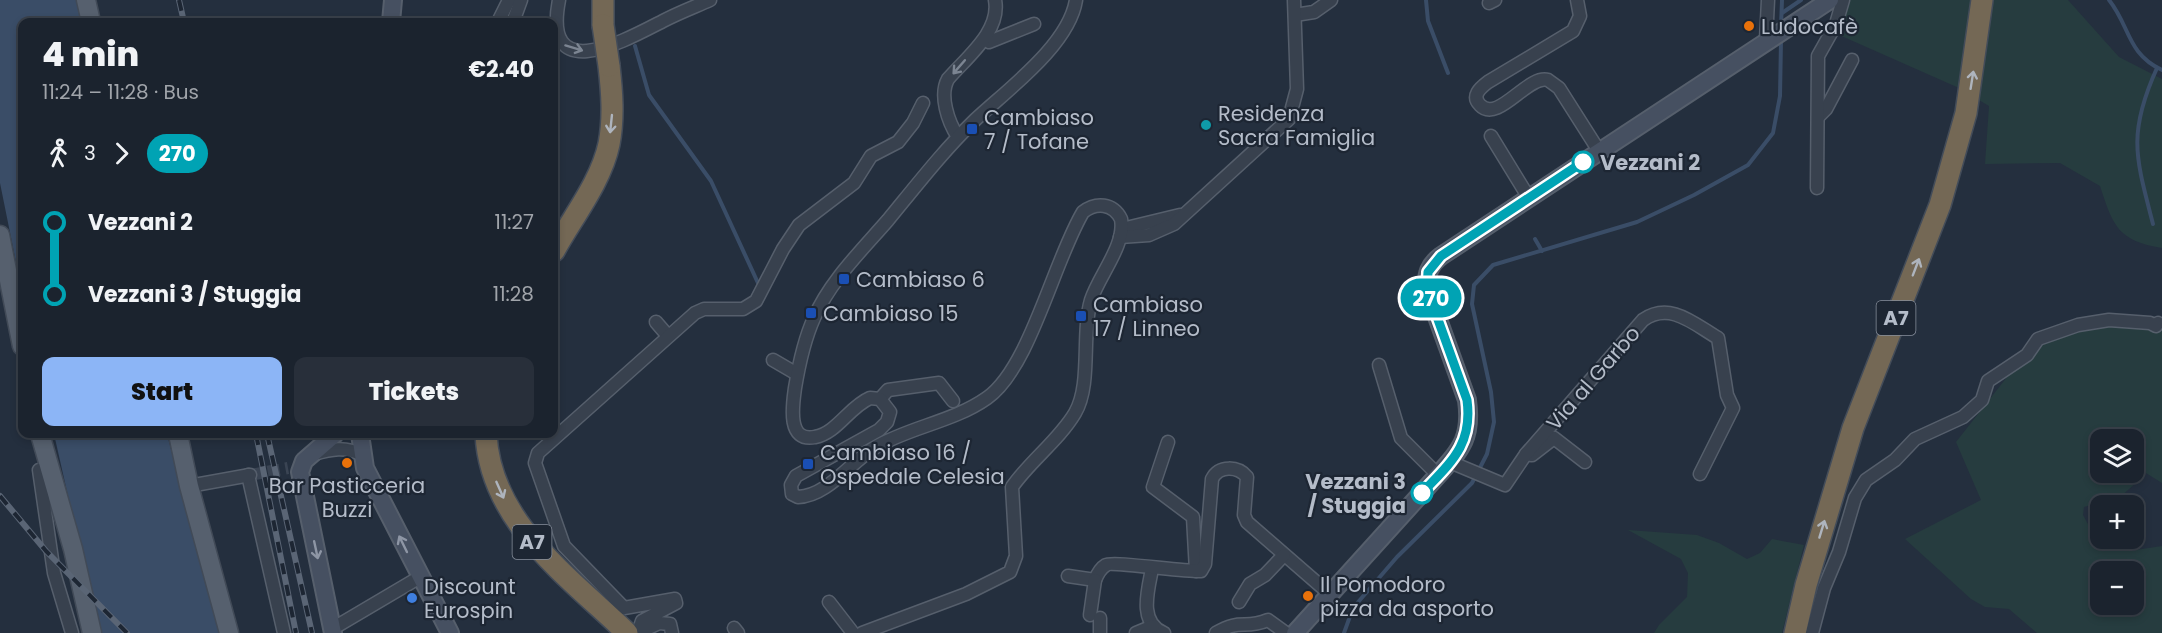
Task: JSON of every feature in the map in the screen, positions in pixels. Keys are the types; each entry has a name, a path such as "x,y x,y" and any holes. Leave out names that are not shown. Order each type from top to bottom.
{"highway":[{"path":"558,244 600,170 608,146 612,117 609,66 603,25 603,0"},
{"name":"A7","path":"1795,633 1806,585 1853,428 1940,205 1966,113 1977,50 1982,0"},
{"name":"A7","path":"487,438 490,464 500,492 521,529 538,549 623,629"}],"main road":[{"path":"86,0 90,18"},
{"path":"0,235 18,326"},
{"path":"41,438 73,549 92,633"},
{"path":"179,438 189,486 229,633"}],"street":[{"path":"391,18 393,0"},
{"path":"556,18 559,0"},
{"path":"558,34 560,41 572,50 583,51 616,45 710,0"},
{"path":"958,137 949,117 945,87 948,79 991,28 997,8 995,0"},
{"path":"953,401 939,383 888,390 880,399 867,399 825,433 807,437 797,430 792,419 802,350 814,317 829,291 958,137 1050,50 1072,15 1076,0"},
{"path":"1121,233 1187,212 1290,119 1297,89 1294,0"},
{"path":"1295,15 1314,12 1331,0"},
{"path":"1577,0 1580,16 1573,31 1488,82 1478,90 1476,97 1478,104 1485,109 1491,109 1503,105 1538,80 1548,80 1559,88 1599,151"},
{"path":"1768,0 1769,38"},
{"path":"1295,633 1438,475 1458,465 1467,436 1469,416 1467,400 1427,289 1428,272 1441,256 1830,0"},
{"path":"1817,188 1818,56 1836,24 1843,0"},
{"path":"502,18 517,1"},
{"path":"514,18 517,1"},
{"path":"517,1 519,18"},
{"path":"989,42 1034,24"},
{"path":"1818,117 1826,109 1852,60"},
{"path":"558,435 697,312 742,309 750,306 761,295 783,249 799,225 854,183 871,156 898,142 913,123 923,103"},
{"path":"1491,136 1529,198"},
{"path":"862,633 966,594 1010,572 1016,556 1012,487 1075,413 1083,377 1087,315 1092,297 1121,233 1119,213 1109,207 1098,205 1083,212 1016,364 996,391 950,417 875,447 819,491 806,497 792,494 792,481 800,472 850,447 883,426 890,412 880,399"},
{"name":"Via al Garbo","path":"1458,465 1505,485 1526,454 1643,320 1663,310 1673,312 1718,338 1727,395 1733,408 1700,474"},
{"path":"1812,633 1824,588 1839,552 1855,498 1866,480 1895,460 1915,439 1963,417 1982,400 1988,381 2027,355 2038,339 2078,325 2109,320 2150,323 2156,326 2158,323"},
{"path":"656,322 668,336"},
{"path":"773,360 797,375"},
{"path":"1379,365 1401,438 1438,475"},
{"path":"299,463 330,438"},
{"path":"360,438 365,468 450,633"},
{"path":"555,438 538,453 535,463 564,546 624,608 675,599 676,603 642,621 640,627 642,631 659,623 670,624 672,633"},
{"path":"1526,454 1538,453 1554,438 1585,462"},
{"path":"1168,442 1153,487 1193,517 1196,572"},
{"path":"299,463 341,448 353,449 362,454"},
{"path":"299,463 332,631 420,578"},
{"path":"1101,633 1095,617 1095,580 1107,564 1196,572 1205,569 1212,479 1219,470 1228,468 1243,472 1247,477 1244,519 1331,595"},
{"path":"39,470 54,573 72,633"},
{"path":"189,486 249,475 284,633"},
{"path":"1239,602 1250,584 1265,575 1284,555"},
{"path":"1136,633 1158,630 1146,603 1152,569"},
{"path":"1068,576 1095,580"},
{"path":"829,602 853,633"},
{"path":"1216,633 1231,628 1254,626 1268,620 1286,633"}],"green space":[{"path":"1850,0 2068,0 2119,57 2162,79 2162,248 2147,245 2126,236 2109,212 2100,186 2060,163 1985,164 1989,106 1959,88 1837,34"},
{"path":"2109,321 2162,325 2162,483 2144,472 2144,429 2090,429 2090,483 2136,483 2122,495 2090,495 2090,505 2084,507 2083,515 2090,528 2090,549 2129,551 2162,546 2162,633 2037,633 2009,609 1985,607 1971,599 1905,539 1981,500 1956,442 2011,372 2038,344"},
{"path":"1628,530 1697,535 1719,543 1747,559 1760,553 1772,539 1804,545 1782,633 1654,633 1687,597 1688,573 1681,559"}],"water":[{"path":"0,0 78,0 81,18 18,18 18,272 0,183"},
{"path":"55,438 168,438 219,633 99,633"}],"waterway":[{"path":"1426,0 1428,21 1448,73"},
{"path":"1781,26 1782,0"},
{"path":"1782,13 1801,0"},
{"path":"2109,0 2135,48 2162,70"},
{"path":"1344,633 1353,608 1397,557 1472,483 1487,454 1494,422 1491,392 1472,304 1474,285 1493,265 1637,222 1694,195 1748,165 1773,133 1780,96 1781,40"},
{"path":"635,46 649,95 711,181 758,283"},
{"path":"2153,224 2142,181 2137,146 2141,111 2157,68"},
{"path":"1535,239 1542,251"}],"tunnel":[{"path":"250,475 288,468"}],"railway":[{"path":"179,0 183,18"},
{"path":"257,438 296,633"},
{"path":"268,438 312,633"},
{"path":"0,496 46,551 127,633"}],"bus line":[{"name":"270","path":"1422,493 1461,448 1467,436 1469,416 1467,400 1427,289 1426,278 1431,265 1441,256 1583,162"}],"place":[{"name":"Ludocafè","path":"1749,26"},
{"name":"Residenza Sacra Famiglia","path":"1206,125"},
{"name":"Cambiaso 7 / Tofane","path":"972,129"},
{"name":"Vezzani 2","path":"1583,162"},
{"name":"Cambiaso 6","path":"844,279"},
{"name":"Cambiaso 15","path":"811,313"},
{"name":"Cambiaso 17 / Linneo","path":"1081,316"},
{"name":"Bar Pasticceria Buzzi","path":"347,463"},
{"name":"Cambiaso 16 / Ospedale Celesia","path":"808,464"},
{"name":"Vezzani 3 / Stuggia","path":"1422,493"},
{"name":"Il Pomodoro pizza da asporto","path":"1308,596"},
{"name":"Discount Eurospin","path":"412,598"}]}
